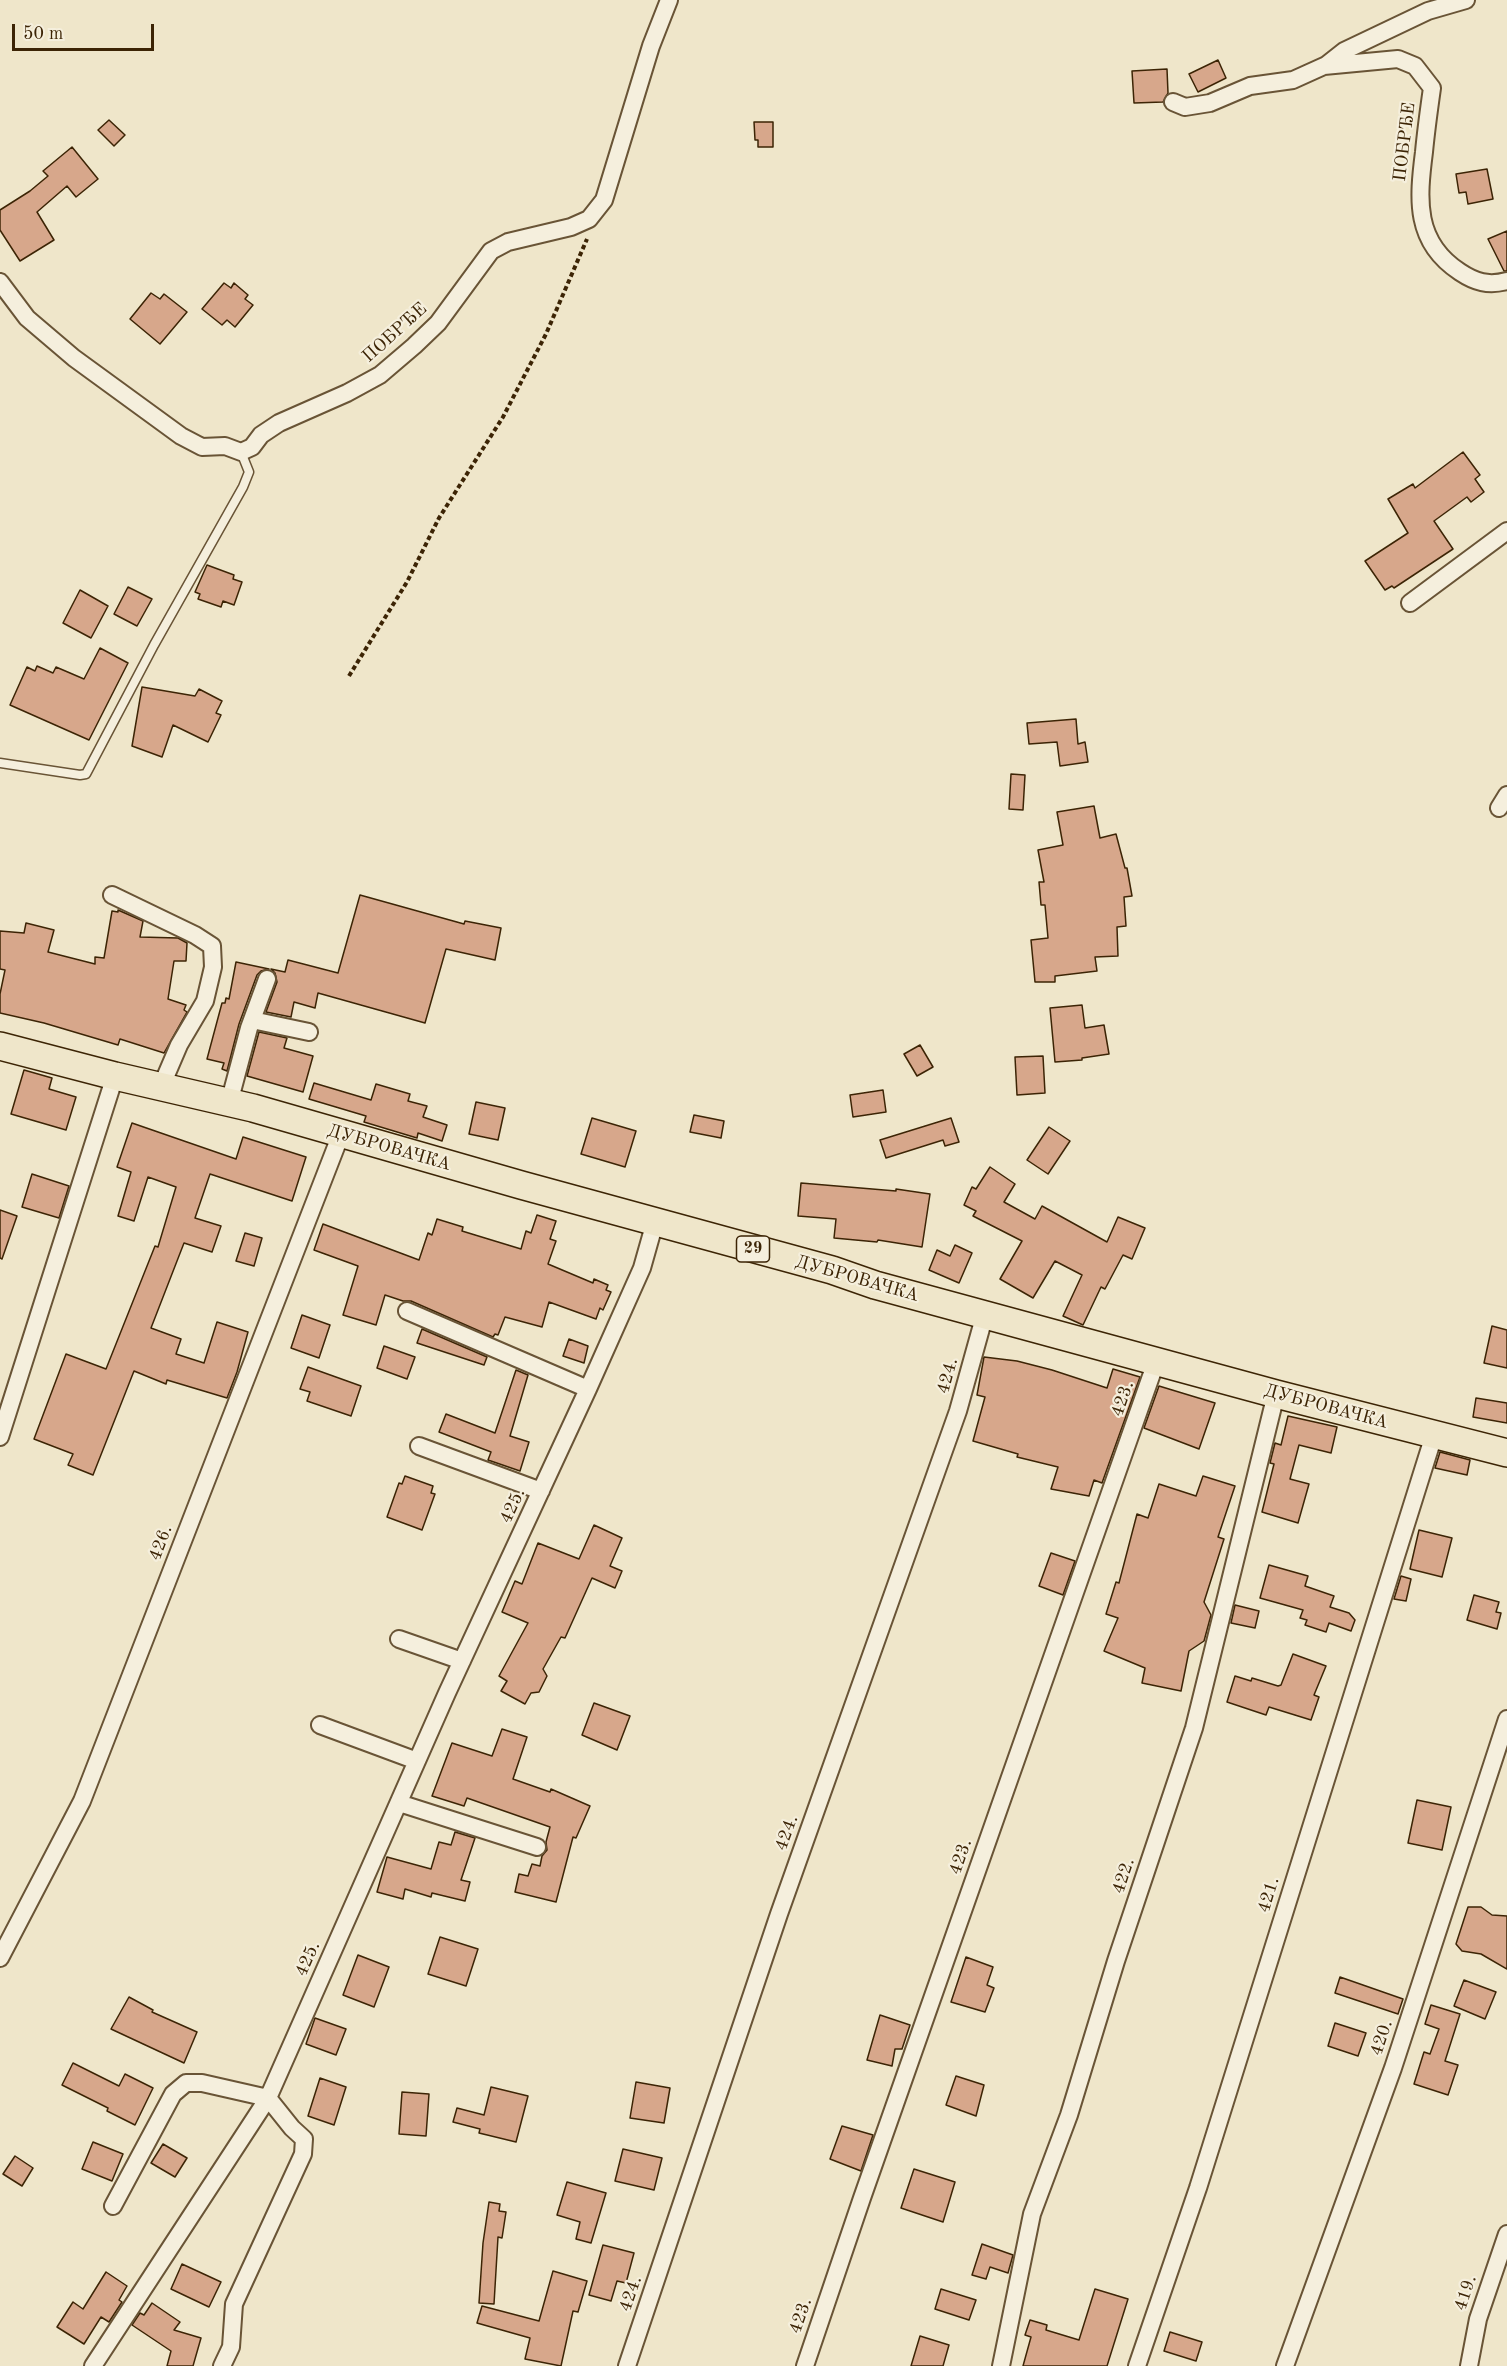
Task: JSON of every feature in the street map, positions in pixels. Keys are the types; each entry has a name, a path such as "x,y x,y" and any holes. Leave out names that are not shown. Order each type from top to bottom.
{"main road":[{"name":"ДУБРОВАЧКА","path":"0,1046 229,1103 1156,1362 1507,1453"}],"street":[{"name":"ПОБРЂЕ","path":"241,452 252,447 261,435 279,423 347,393 380,375 438,323 490,251 508,242 571,227 589,219 604,200 651,46 669,0"},
{"path":"1324,66 1344,51 1428,11 1466,0"},
{"name":"ПОБРЂЕ","path":"1173,102 1185,107 1210,103 1250,86 1293,80 1324,66 1398,59 1415,66 1432,88 1419,195 1425,229 1440,255 1474,281 1490,284 1507,281"},
{"path":"0,282 27,318 74,358 181,436 202,447 225,446 241,452"},
{"path":"1410,603 1507,531"},
{"path":"112,895 178,926 212,946 213,967 205,1001 179,1045 161,1087"},
{"path":"229,1103 252,1020 267,979"},
{"path":"252,1020 309,1032"},
{"path":"0,1437 115,1076"},
{"name":"426.","path":"0,1958 82,1801 341,1134"},
{"name":"425.","path":"93,2366 268,2098 417,1761 642,1268 655,1222"},
{"path":"407,1311 588,1389"},
{"name":"424.","path":"627,2366 779,1914 958,1411 985,1314"},
{"name":"423.","path":"805,2366 1156,1362"},
{"name":"422.","path":"1001,2366 1032,2214 1069,2115 1116,1961 1194,1728 1276,1394"},
{"name":"421.","path":"1137,2366 1198,2188 1434,1435"},
{"path":"419,1446 541,1491"},
{"path":"399,1639 462,1662"},
{"name":"420.","path":"1285,2366 1393,2068 1507,1719"},
{"path":"320,1725 417,1761"},
{"path":"399,1803 537,1847"},
{"path":"113,2206 173,2094 186,2083 202,2083 268,2098 304,2139 303,2154 234,2304 231,2347 222,2366"},
{"name":"419.","path":"1469,2366 1478,2319 1507,2234"}],"lane":[{"path":"0,763 86,774 154,645 243,487 249,472 241,452"}],"path":[{"path":"349,676 407,582 439,518 503,417 546,334 591,231"}],"building":[{"path":"1218,60 1226,78 1198,92 1189,74"},
{"path":"1167,69 1168,93 1163,102 1134,103 1132,71"},
{"path":"109,120 125,135 114,146 98,130"},
{"path":"754,122 773,122 773,147 758,147 758,140 755,140"},
{"path":"72,147 98,179 76,197 67,186 37,212 54,240 20,261 0,230 0,210 30,191 48,176 43,171"},
{"path":"1487,169 1493,199 1468,204 1466,192 1459,193 1456,174"},
{"path":"1507,231 1507,271 1504,271 1488,239"},
{"path":"224,283 231,288 234,283 248,295 245,299 253,305 235,327 227,320 222,325 202,309"},
{"path":"151,293 160,299 164,294 187,312 160,344 130,319"},
{"path":"1463,452 1480,475 1475,479 1484,492 1471,502 1467,497 1434,521 1453,549 1394,588 1392,586 1385,590 1365,561 1408,533 1388,499 1413,484 1415,488"},
{"path":"207,565 234,575 233,579 242,582 234,605 223,601 221,607 198,599 200,594 195,592"},
{"path":"128,587 152,599 137,626 114,614"},
{"path":"80,590 108,606 91,638 63,623"},
{"path":"100,648 128,663 89,740 10,705 27,667 35,671 37,666 53,673 56,667 84,679"},
{"path":"142,687 195,696 199,689 222,701 216,713 221,715 208,742 173,725 162,757 132,746"},
{"path":"1076,719 1078,744 1085,742 1088,762 1060,766 1057,742 1029,744 1027,723"},
{"path":"1011,774 1025,775 1023,810 1009,809"},
{"path":"1094,806 1100,838 1116,834 1125,868 1127,868 1132,896 1124,897 1126,926 1117,927 1118,956 1095,957 1097,971 1055,976 1055,982 1035,982 1031,940 1048,938 1045,905 1041,905 1039,882 1044,882 1038,850 1063,845 1057,812"},
{"path":"360,895 464,924 465,921 501,928 495,960 446,949 425,1023 318,993 315,1008 294,1002 291,1017 266,1012 277,982 275,973 271,969 285,972 288,960 338,973"},
{"path":"118,910 143,921 140,937 178,938 187,943 186,961 174,961 168,999 186,1005 184,1010 187,1012 164,1053 120,1039 118,1045 44,1023 0,1013 0,994 5,970 0,969 0,931 24,933 26,923 54,930 48,952 95,964 95,957 104,958 112,911 118,912"},
{"path":"236,962 269,969 257,975 239,1024 227,1071 222,1069 224,1063 207,1059 222,1003 225,1003 226,998 229,999"},
{"path":"1082,1005 1085,1028 1104,1025 1109,1054 1082,1058 1082,1060 1055,1062 1050,1008"},
{"path":"259,1032 287,1038 284,1048 313,1056 303,1092 247,1076"},
{"path":"920,1045 933,1067 917,1076 904,1054"},
{"path":"1043,1056 1045,1093 1017,1095 1015,1057"},
{"path":"24,1070 52,1078 49,1089 76,1097 66,1130 11,1114"},
{"path":"314,1083 371,1100 376,1084 410,1094 408,1101 427,1106 423,1117 447,1125 442,1141 418,1133 417,1138 364,1122 366,1116 309,1099"},
{"path":"883,1090 886,1112 853,1117 850,1095"},
{"path":"476,1102 505,1108 498,1140 469,1134"},
{"path":"694,1115 724,1121 721,1138 690,1132"},
{"path":"592,1118 636,1131 625,1167 581,1154"},
{"path":"951,1118 959,1142 945,1146 943,1140 886,1158 880,1140"},
{"path":"132,1123 236,1159 243,1137 306,1157 292,1201 210,1174 195,1218 221,1226 212,1252 184,1243 151,1328 181,1339 176,1354 204,1363 217,1322 248,1332 227,1398 167,1380 166,1384 134,1371 93,1475 68,1465 73,1454 34,1439 66,1354 106,1369 155,1246 158,1247 176,1187 148,1177 134,1221 118,1216 131,1172 117,1167"},
{"path":"1049,1127 1070,1141 1048,1174 1027,1160"},
{"path":"990,1167 1015,1184 1004,1202 1035,1219 1042,1206 1107,1242 1118,1217 1145,1228 1132,1259 1123,1255 1105,1289 1101,1287 1083,1325 1063,1316 1082,1275 1055,1261 1033,1298 1000,1279 1022,1241 973,1216 976,1211 964,1205 972,1187 976,1189"},
{"path":"32,1174 69,1186 59,1218 22,1207"},
{"path":"801,1183 896,1191 896,1189 930,1194 922,1247 878,1240 877,1242 834,1238 836,1219 798,1216"},
{"path":"0,1210 17,1216 2,1259 0,1258"},
{"path":"537,1215 556,1221 550,1239 556,1241 548,1264 593,1283 594,1279 608,1285 606,1290 611,1292 603,1310 600,1308 596,1319 549,1302 542,1327 505,1317 498,1335 495,1334 493,1337 411,1301 385,1295 376,1325 343,1315 358,1266 314,1250 323,1224 419,1260 428,1233 432,1235 437,1219 463,1227 462,1231 521,1249 526,1231 531,1233"},
{"path":"245,1233 262,1238 254,1266 236,1261"},
{"path":"955,1245 972,1253 959,1283 929,1270 937,1250 950,1256"},
{"path":"302,1315 330,1325 319,1358 291,1348"},
{"path":"1492,1326 1507,1330 1507,1368 1484,1363"},
{"path":"422,1329 487,1357 484,1365 417,1343"},
{"path":"569,1339 588,1346 584,1363 563,1356"},
{"path":"384,1346 415,1357 407,1379 377,1368"},
{"path":"984,1357 1017,1361 1107,1388 1113,1369 1140,1377 1102,1483 1094,1480 1089,1496 1051,1489 1058,1467 1017,1457 1018,1454 973,1441 985,1397 977,1395"},
{"path":"308,1367 361,1386 351,1416 307,1401 310,1392 300,1389"},
{"path":"516,1370 528,1375 510,1436 529,1442 520,1471 488,1460 491,1452 439,1432 446,1414 495,1433"},
{"path":"1159,1386 1215,1403 1199,1449 1144,1428"},
{"path":"1476,1398 1507,1403 1507,1423 1473,1417"},
{"path":"1288,1416 1337,1427 1331,1453 1299,1445 1290,1479 1309,1484 1298,1523 1262,1512 1274,1464 1270,1463 1275,1443 1281,1445"},
{"path":"1440,1452 1470,1460 1467,1475 1435,1468"},
{"path":"405,1476 433,1486 431,1493 435,1494 422,1530 387,1517 399,1483 402,1484"},
{"path":"1203,1476 1235,1486 1218,1537 1224,1539 1204,1602 1211,1615 1204,1641 1189,1651 1181,1691 1142,1683 1145,1668 1104,1651 1118,1618 1106,1614 1116,1582 1119,1583 1137,1514 1148,1518 1159,1484 1196,1496"},
{"path":"594,1525 622,1538 610,1566 622,1571 615,1588 592,1578 565,1638 561,1637 543,1669 547,1676 539,1692 531,1693 525,1704 501,1691 507,1681 499,1676 528,1623 502,1612 515,1581 522,1584 538,1543 579,1559"},
{"path":"1419,1530 1452,1538 1442,1577 1410,1569"},
{"path":"1051,1553 1075,1561 1063,1595 1039,1586"},
{"path":"1269,1565 1308,1576 1305,1586 1334,1596 1330,1607 1349,1613 1355,1620 1351,1631 1329,1623 1326,1632 1305,1625 1307,1620 1300,1618 1303,1610 1260,1598"},
{"path":"1401,1576 1411,1579 1406,1601 1394,1599"},
{"path":"1474,1595 1499,1602 1496,1612 1501,1613 1497,1629 1467,1620"},
{"path":"1235,1605 1259,1611 1255,1628 1231,1623"},
{"path":"1293,1654 1326,1666 1314,1695 1319,1697 1311,1720 1269,1707 1266,1715 1227,1702 1235,1676 1251,1681 1252,1678 1281,1685"},
{"path":"594,1703 630,1716 617,1750 582,1735"},
{"path":"502,1729 527,1737 513,1779 550,1792 551,1789 590,1806 576,1838 573,1837 556,1902 515,1892 519,1874 528,1876 532,1864 540,1866 542,1856 547,1850 546,1842 550,1827 467,1798 464,1806 432,1796 452,1743 492,1756"},
{"path":"1417,1800 1451,1807 1442,1850 1408,1843"},
{"path":"455,1832 475,1838 461,1880 470,1882 465,1901 432,1893 431,1897 405,1889 403,1899 377,1892 387,1857 431,1869 439,1842 451,1845"},
{"path":"1468,1907 1481,1907 1492,1915 1507,1916 1507,1969 1481,1954 1462,1951 1456,1944"},
{"path":"440,1937 478,1949 466,1986 428,1974"},
{"path":"358,1955 389,1967 374,2007 343,1995"},
{"path":"966,1957 993,1967 987,1985 994,1988 985,2012 951,2002"},
{"path":"1340,1977 1403,1999 1398,2014 1335,1993"},
{"path":"1464,1980 1496,1992 1485,2019 1454,2006"},
{"path":"129,1997 153,2010 152,2012 197,2032 184,2063 111,2029"},
{"path":"1431,2005 1460,2014 1445,2061 1458,2065 1448,2095 1414,2084 1424,2052 1430,2054 1439,2029 1425,2024"},
{"path":"880,2015 910,2025 902,2049 895,2049 892,2066 867,2060"},
{"path":"315,2018 346,2029 336,2055 306,2044"},
{"path":"1335,2023 1366,2033 1358,2056 1328,2046"},
{"path":"73,2063 119,2086 125,2074 153,2088 135,2125 107,2111 108,2108 62,2085"},
{"path":"956,2076 984,2085 976,2116 946,2105"},
{"path":"320,2078 346,2087 334,2125 308,2116"},
{"path":"636,2082 670,2088 664,2123 630,2118"},
{"path":"491,2087 528,2096 516,2142 479,2133 480,2129 453,2122 457,2108 484,2115"},
{"path":"402,2092 429,2094 426,2136 399,2134"},
{"path":"842,2126 873,2135 861,2171 830,2159"},
{"path":"93,2142 123,2154 112,2181 82,2169"},
{"path":"163,2144 187,2158 175,2177 151,2163"},
{"path":"623,2149 662,2158 654,2190 615,2181"},
{"path":"15,2156 33,2168 22,2186 3,2174"},
{"path":"914,2169 955,2182 943,2222 901,2208"},
{"path":"567,2182 606,2193 591,2243 576,2239 580,2222 557,2215"},
{"path":"489,2202 500,2204 499,2211 506,2212 502,2238 498,2237 494,2304 479,2303 483,2243"},
{"path":"982,2244 1013,2255 1008,2273 990,2267 986,2279 972,2275"},
{"path":"603,2245 634,2253 626,2283 617,2281 611,2301 589,2295"},
{"path":"182,2264 221,2282 209,2307 171,2289"},
{"path":"553,2271 587,2281 578,2312 573,2311 561,2366 525,2359 530,2338 477,2323 482,2306 539,2321"},
{"path":"106,2272 127,2286 119,2300 122,2302 109,2322 101,2317 84,2344 57,2327 73,2302 83,2309"},
{"path":"941,2289 976,2300 969,2320 935,2309"},
{"path":"1095,2289 1128,2299 1107,2366 1023,2366 1031,2337 1025,2335 1030,2320 1047,2325 1046,2330 1079,2340"},
{"path":"152,2303 180,2322 174,2330 201,2338 193,2366 167,2366 171,2351 132,2325 140,2313 144,2315"},
{"path":"1170,2332 1202,2342 1196,2361 1164,2351"},
{"path":"920,2336 949,2345 943,2366 911,2366"}]}
